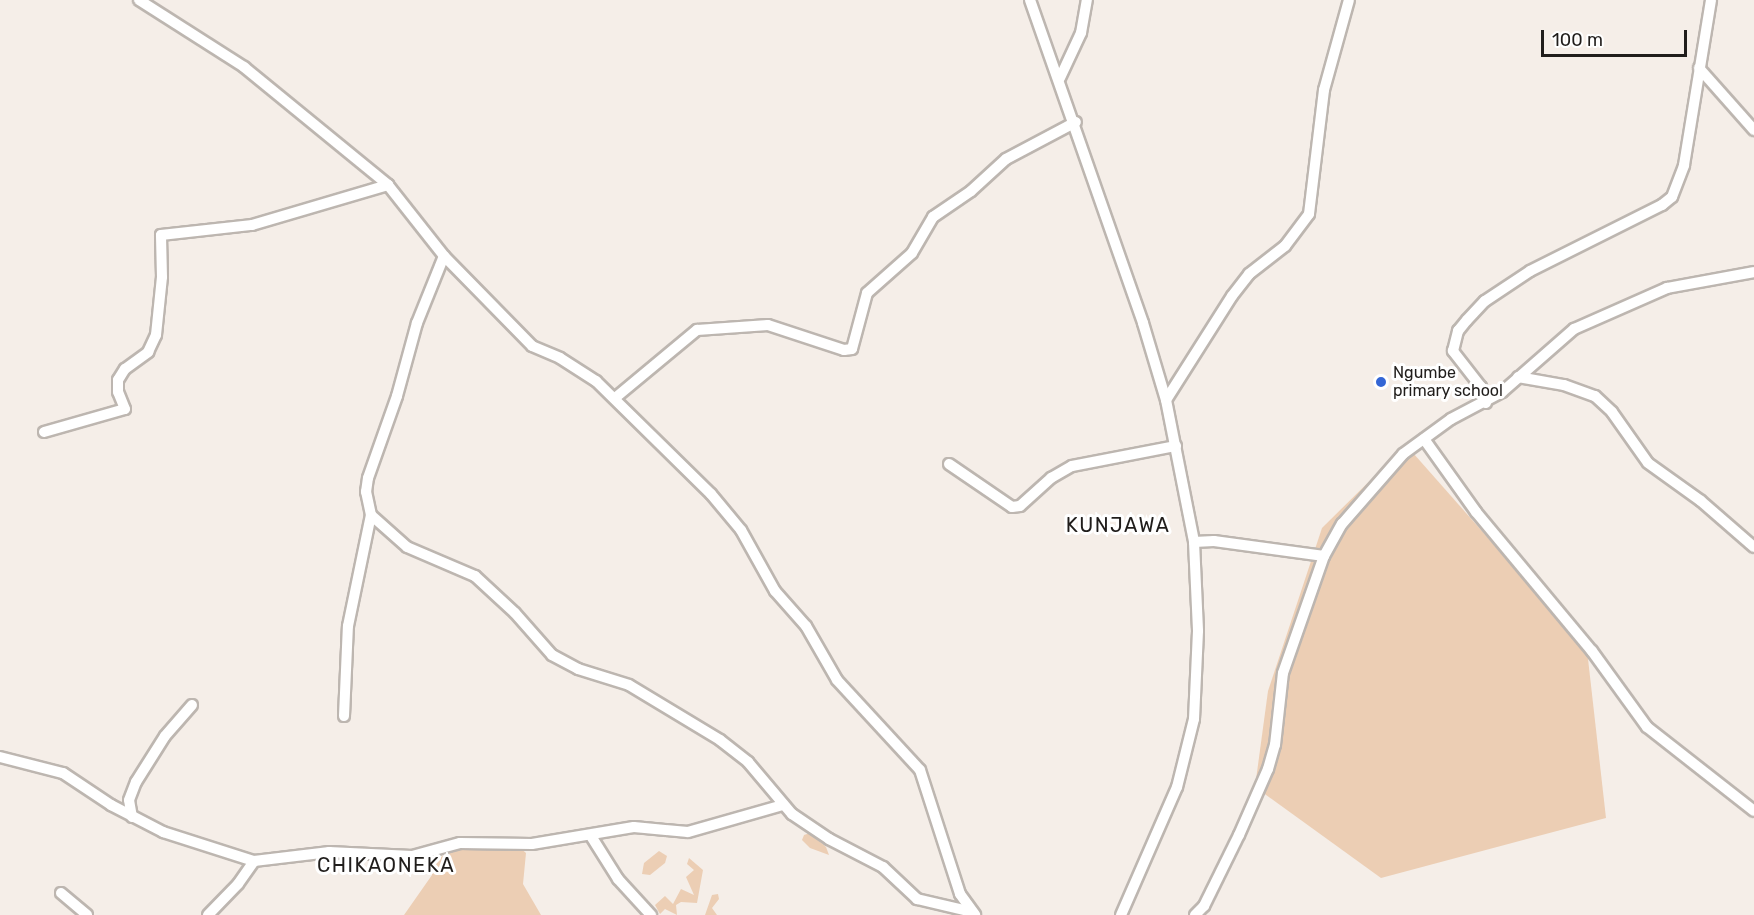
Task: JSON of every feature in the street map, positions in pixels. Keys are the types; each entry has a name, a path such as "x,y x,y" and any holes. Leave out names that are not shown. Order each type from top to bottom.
{"street":[{"path":"140,0 177,28 244,67 388,185 444,256 532,346 560,358 615,398 741,530 775,591 806,626 837,680 920,770 972,914"},
{"path":"1030,0 1076,122 1166,400 1194,543 1197,650 1191,730 1177,787 1121,915"},
{"path":"1060,78 1081,33 1087,0"},
{"path":"1166,400 1232,296 1249,274 1285,246 1309,214 1324,90 1349,0"},
{"path":"1486,402 1481,387 1453,351 1458,331 1485,301 1530,271 1672,197 1684,165 1711,0"},
{"path":"1699,68 1754,130"},
{"path":"615,398 697,330 768,325 844,350 852,348 867,293 912,253 933,217 971,191 1006,159 1076,122"},
{"path":"44,432 125,409 118,392 118,380 125,369 148,352 156,336 162,277 161,235 252,225 388,185"},
{"path":"344,716 348,626 371,515 366,492 368,478 397,396 417,323 444,256"},
{"path":"1195,915 1214,885 1268,769 1275,745 1283,673 1324,556 1342,524 1376,483 1424,439 1451,419 1486,402 1574,329 1647,295 1754,272"},
{"path":"1518,377 1564,385 1594,396 1612,412 1648,463 1701,501 1754,547"},
{"path":"1424,439 1476,512 1592,651 1647,728 1754,811"},
{"path":"949,464 1012,507 1020,506 1051,478 1072,466 1176,446"},
{"path":"371,515 407,547 475,576 560,660 629,685 720,740 748,762 783,805 829,839 883,867 917,899 972,914"},
{"path":"1194,543 1266,547 1324,556"},
{"path":"132,817 129,800 136,782 165,736 192,705"},
{"path":"0,757 63,773 132,817 185,840 254,861 329,852 412,856 460,843 532,844 591,836 634,827 688,832 783,805"},
{"path":"591,836 618,879 651,915"},
{"path":"208,915 238,884 254,861"},
{"path":"61,893 87,915"}],"shaded area":[{"path":"1406,445 1587,650 1606,818 1381,878 1255,787 1268,691 1322,528"},
{"path":"810,833 826,847 829,855 810,848 802,840 804,835"},
{"path":"455,845 518,846 526,853 523,884 541,915 404,915 432,875 432,865"},
{"path":"659,851 667,856 665,863 650,875 642,874 644,863"},
{"path":"689,858 703,870 697,903 681,902 676,905 677,915 665,909 660,914 655,905 665,896 673,904 681,889 694,895 686,877 694,870 687,864"},
{"path":"718,894 719,899 712,908 717,915 705,915 712,895"}],"place":[{"name":"Ngumbe primary school","path":"1381,382"}],"district":[{"name":"KUNJAWA","path":"1118,525"},
{"name":"CHIKAONEKA","path":"386,865"}]}
